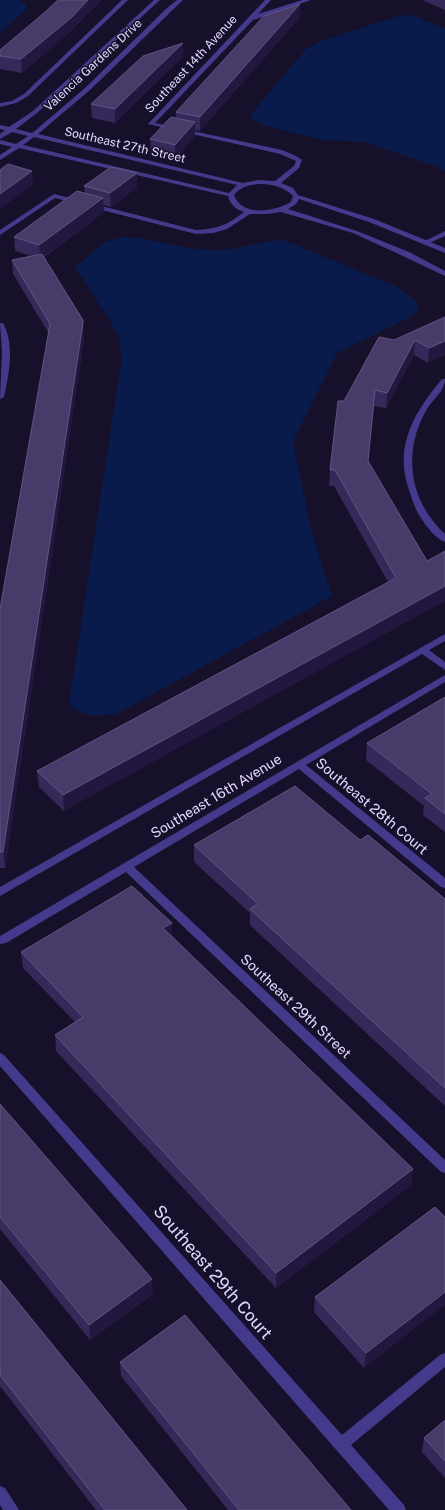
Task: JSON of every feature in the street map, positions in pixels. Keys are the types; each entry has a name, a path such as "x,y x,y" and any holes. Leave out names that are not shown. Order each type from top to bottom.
{"street":[{"path":"0,105 14,102 26,95 125,0"},
{"name":"Valencia Gardens Drive","path":"0,137 35,112 158,0"},
{"name":"Valencia Gardens Drive","path":"0,158 32,134 98,79 180,0"},
{"name":"Southeast 14th Avenue","path":"268,0 151,124 282,152 299,160 297,167 276,183"},
{"name":"Southeast 14th Avenue","path":"248,20 308,0"},
{"name":"Southeast 27th Street","path":"0,127 244,185"},
{"name":"Southeast 27th Street","path":"0,142 231,195"},
{"path":"198,188 211,177"},
{"path":"296,196 294,204 283,210 266,213 249,211 234,204 231,200 233,191 244,185 260,182 276,183 286,186 296,196 359,215 414,235 445,251"},
{"path":"0,233 54,196 196,232 213,232 230,227 249,211"},
{"path":"283,210 355,232 406,254 445,274"},
{"path":"427,242 445,233"},
{"path":"0,325 4,332 3,369 0,397"},
{"path":"445,381 419,413 411,430 407,469 412,490 425,519 445,539"},
{"name":"Southeast 16th Avenue","path":"0,892 445,638"},
{"path":"422,650 445,666"},
{"name":"Southeast 16th Avenue","path":"1,942 126,866 445,678"},
{"name":"Southeast 28th Court","path":"299,764 445,884"},
{"name":"Southeast 29th Street","path":"126,866 445,1168"},
{"name":"Southeast 29th Court","path":"0,1058 399,1510"},
{"path":"341,1445 445,1359"},
{"path":"0,1493 12,1510"}],"water":[{"path":"0,0 19,0 26,4 26,10 0,33"},
{"path":"401,15 415,16 445,29 445,170 365,142 323,140 269,127 253,120 250,115 307,48 321,41"},
{"path":"123,237 145,239 189,248 211,250 230,249 284,240 395,286 416,301 419,310 408,318 337,353 293,441 311,530 332,596 118,713 92,715 81,712 69,704 121,363 120,337 75,267 105,242"}],"building":[{"path":"58,0 88,0 72,17 21,59 0,56 0,50"},
{"path":"300,4 200,117 176,112 264,16"},
{"path":"183,43 115,109 91,104 143,56"},
{"path":"171,117 195,122 175,145 150,139"},
{"path":"8,164 32,171 0,194 0,170"},
{"path":"111,167 137,173 110,193 84,186"},
{"path":"77,191 103,198 39,245 14,237"},
{"path":"42,254 83,320 83,323 3,852 0,852 0,609 50,324 12,260"},
{"path":"445,317 445,341 429,348 415,340 387,393 375,390 368,461 427,561 445,551 445,586 63,795 37,771 396,578 335,470 330,470 338,401 344,401 379,337 394,340"},
{"path":"445,697 445,814 425,798 432,794 367,743"},
{"path":"295,786 360,840 368,835 445,899 445,1088 250,909 258,904 194,845"},
{"path":"132,886 172,923 163,928 413,1169 276,1273 55,1035 83,1017 21,952"},
{"path":"0,1104 152,1279 89,1325 0,1217"},
{"path":"435,1207 445,1217 445,1292 366,1353 315,1297"},
{"path":"0,1280 187,1510 105,1510 0,1375"},
{"path":"185,1315 351,1510 239,1510 120,1362"},
{"path":"445,1420 445,1461 424,1438"}]}
